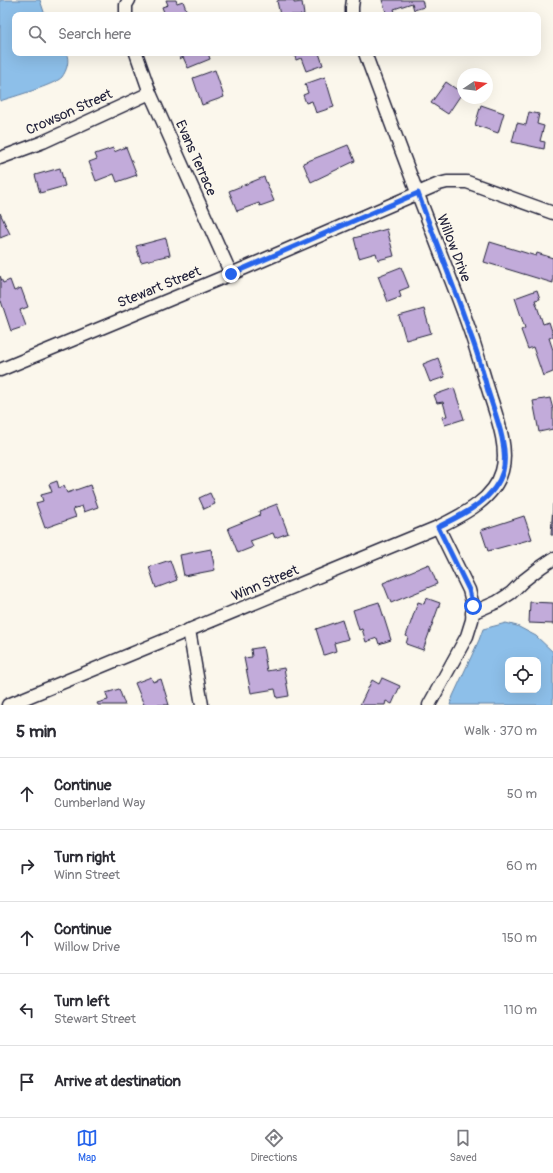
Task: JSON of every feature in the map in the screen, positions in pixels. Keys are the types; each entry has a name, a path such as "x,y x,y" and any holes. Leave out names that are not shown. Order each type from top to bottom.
{"street":[{"path":"126,12 126,5 129,0"},
{"path":"352,12 353,0"},
{"name":"Evans Terrace","path":"137,56 150,93 231,274"},
{"name":"Willow Drive","path":"366,56 472,336 500,428 504,456"},
{"name":"Crowson Street","path":"0,158 43,142 150,93"},
{"name":"Stewart Street","path":"0,370 447,182 467,182 553,213"},
{"name":"Winn Street","path":"8,705 438,527 461,516 486,497 499,480 503,470 504,456"},
{"path":"429,705 467,636 472,620 473,606 469,590 438,527"},
{"path":"472,613 497,602 553,559"},
{"path":"189,630 202,705"}],"water":[{"path":"0,0 40,0 44,12 12,12 12,56 67,56 67,68 62,77 51,84 0,101"},
{"path":"506,623 517,626 536,636 553,652 553,705 450,705 483,629"}],"building":[{"path":"166,0 176,0 177,3 183,1 187,12 164,12 162,7 168,5"},
{"path":"294,0 294,3 302,2 304,12 279,12 277,1"},
{"path":"382,0 422,0 424,7 414,10 412,3 394,9 395,12 386,12"},
{"path":"179,56 209,56 210,59 188,68 183,57 180,59"},
{"path":"295,56 320,56 323,65 306,71 301,58 296,60"},
{"path":"215,70 224,97 202,105 193,78"},
{"path":"325,77 334,107 316,113 312,101 306,103 303,95 308,93 305,84"},
{"path":"446,82 457,90 457,100 448,114 431,103"},
{"path":"481,105 504,113 498,133 475,125"},
{"path":"529,112 539,114 537,124 544,126 540,141 545,142 544,149 512,142 517,123 526,125"},
{"path":"348,145 355,161 311,182 303,163"},
{"path":"126,147 137,175 117,182 114,174 96,181 89,162 97,159 95,154 113,148 114,152"},
{"path":"60,168 65,186 40,193 35,175"},
{"path":"264,177 274,201 260,206 259,203 237,211 229,191"},
{"path":"0,213 10,234 0,238"},
{"path":"387,229 394,256 378,260 376,253 359,258 354,238"},
{"path":"166,238 170,255 141,262 136,246"},
{"path":"490,242 536,256 537,253 553,258 553,283 484,262"},
{"path":"401,267 409,287 399,291 401,297 388,302 378,276"},
{"path":"0,276 3,283 10,280 14,291 21,288 28,307 20,310 26,326 11,331 1,301 0,302"},
{"path":"537,290 540,299 535,300 543,324 549,322 553,334 553,337 549,338 553,350 553,372 543,376 533,347 528,349 521,330 525,328 515,298"},
{"path":"424,309 431,333 406,340 399,316"},
{"path":"438,358 445,377 430,382 423,364"},
{"path":"454,388 464,419 445,425 442,417 447,416 443,402 437,403 434,395"},
{"path":"550,398 553,409 553,429 539,432 533,401"},
{"path":"57,481 59,488 64,486 67,493 90,485 98,507 84,512 82,506 73,509 76,517 45,528 36,503 43,501 41,495 52,492 49,484"},
{"path":"210,493 215,504 204,509 199,498"},
{"path":"277,504 288,533 275,538 273,533 250,541 253,547 238,553 228,528 260,515 259,511"},
{"path":"553,504 553,535 551,535"},
{"path":"524,516 532,539 488,551 481,530"},
{"path":"211,549 215,570 184,576 180,555"},
{"path":"170,560 177,580 156,588 149,567"},
{"path":"429,564 437,584 391,603 383,583"},
{"path":"426,598 440,603 423,650 406,644 408,637 406,636 418,602 424,604"},
{"path":"379,602 391,640 379,644 377,638 366,642 362,629 359,630 353,610"},
{"path":"530,602 553,603 553,624 529,623"},
{"path":"342,620 348,639 334,643 336,651 324,655 316,629"},
{"path":"263,647 267,671 284,668 289,696 277,698 275,689 251,693 244,658 252,657 251,649"},
{"path":"151,677 153,682 161,679 169,705 144,705 135,683"},
{"path":"382,678 400,686 392,704 386,701 385,705 360,705 372,680 379,684"},
{"path":"119,689 125,705 98,705 97,703 108,700 106,693"}],"route":[{"path":"231,274 418,193 472,336 500,428 504,449 503,470 494,488 473,508 461,516 438,527 469,590 473,606"}]}
